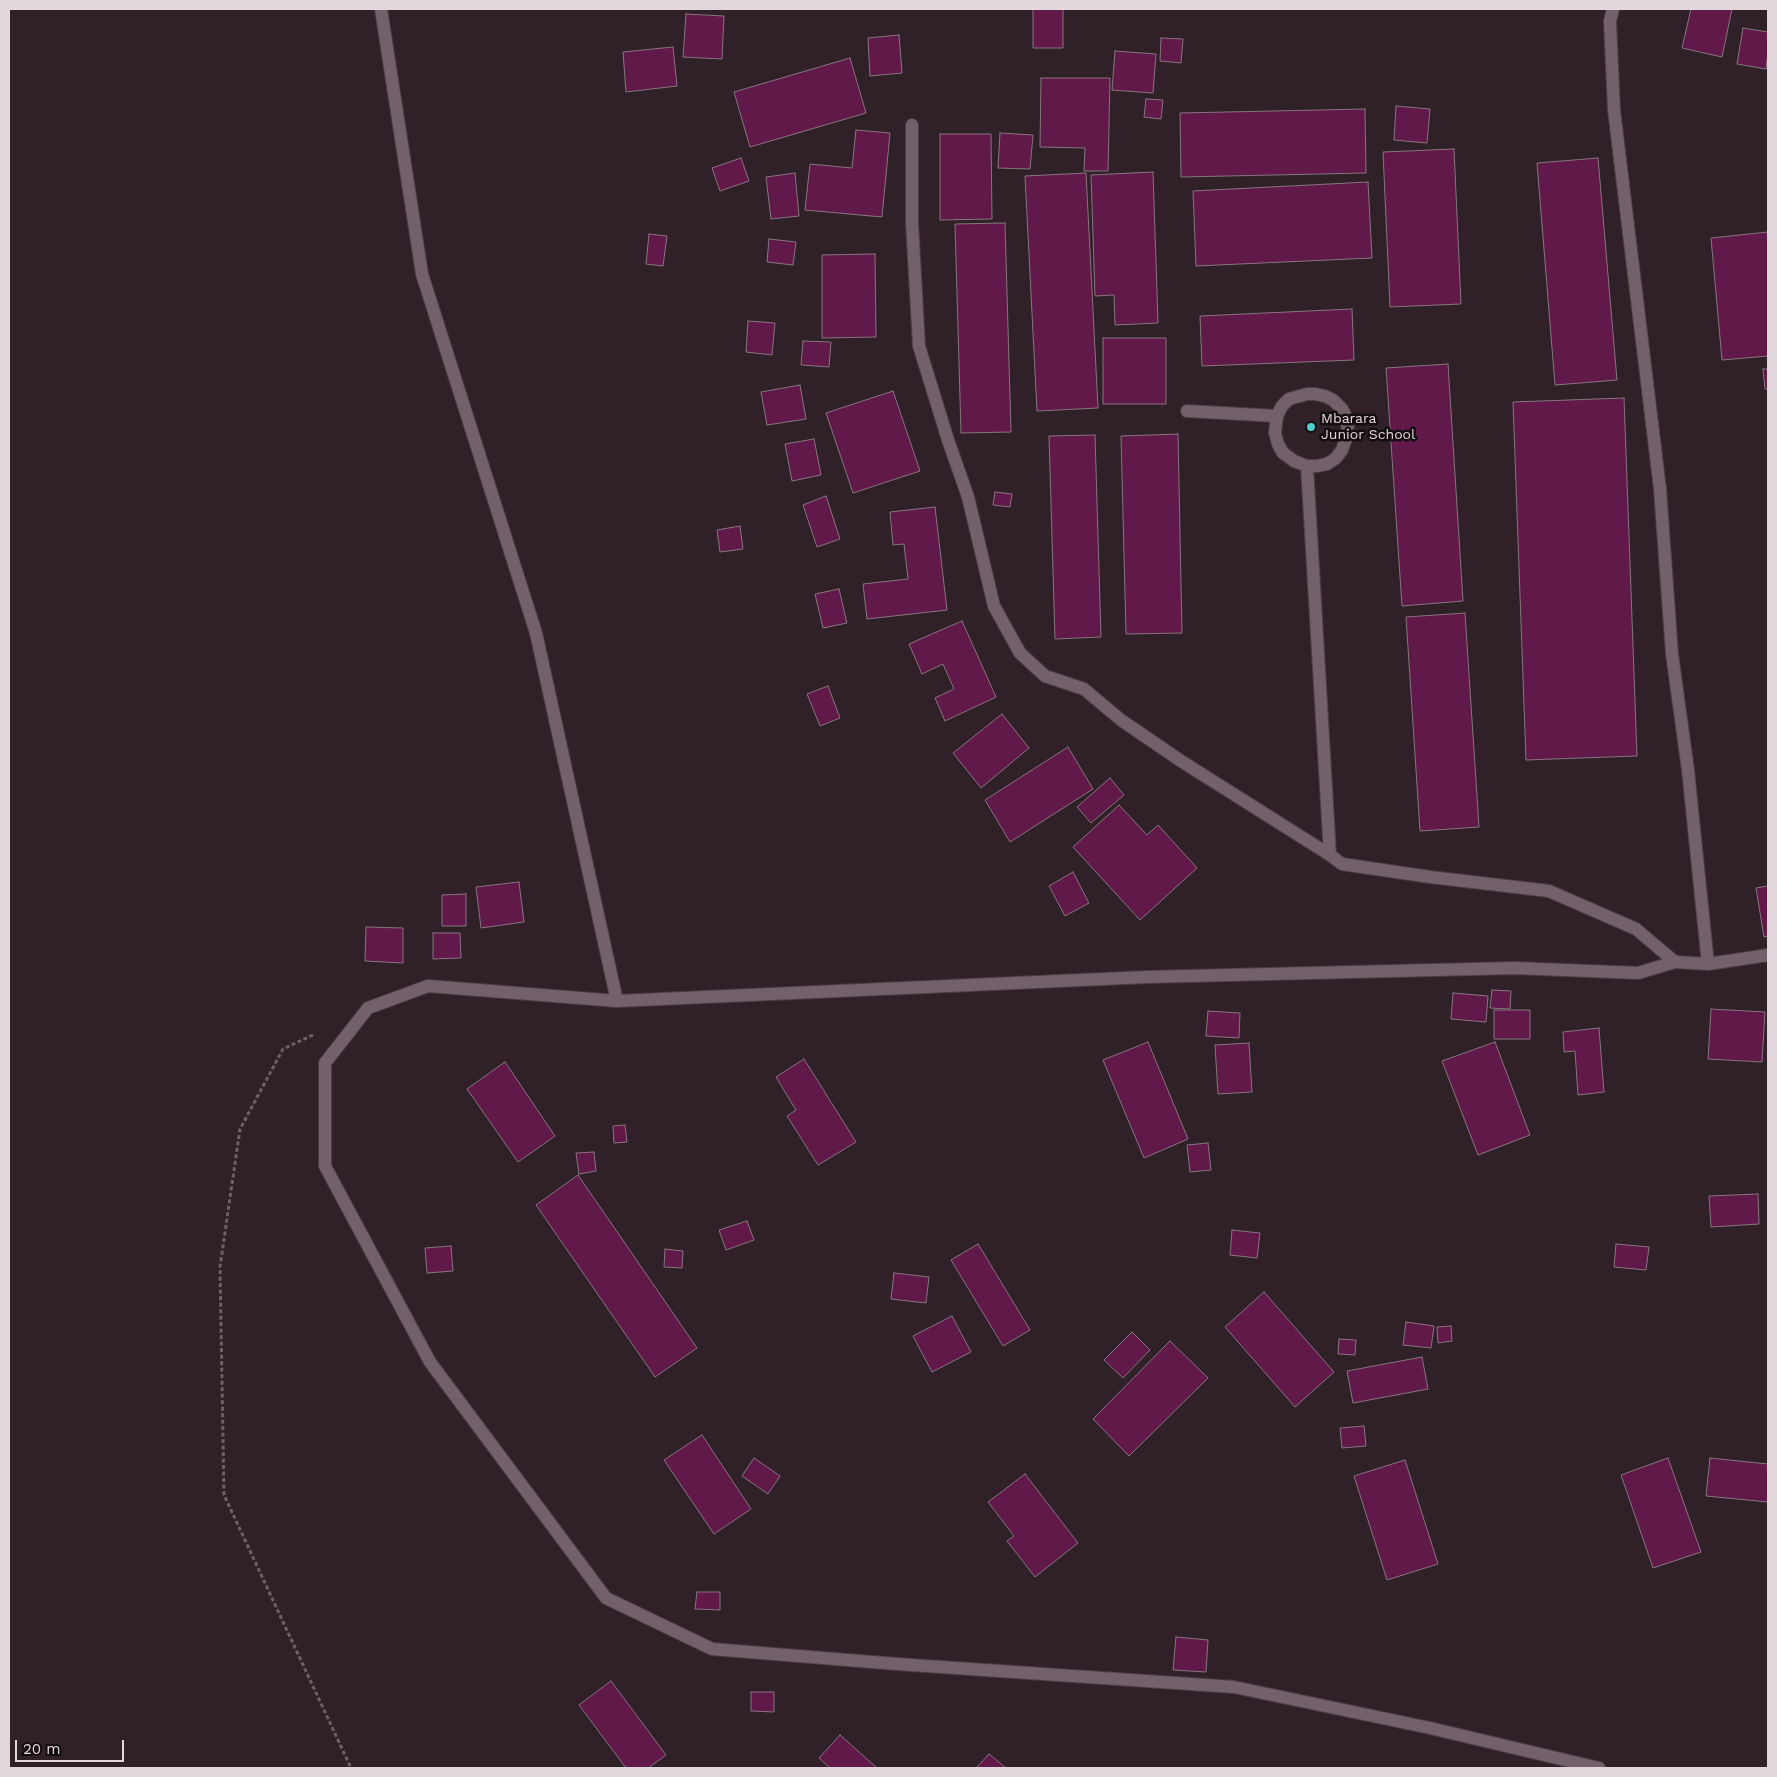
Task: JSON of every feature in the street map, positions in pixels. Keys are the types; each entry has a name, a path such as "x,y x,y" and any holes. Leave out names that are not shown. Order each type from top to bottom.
{"street":[{"path":"381,9 422,274 536,634 617,1001"},
{"path":"1612,9 1610,21 1614,110 1660,489 1672,654 1688,770 1708,964"},
{"path":"912,125 912,223 919,346 968,497 994,606 1020,653 1045,676 1084,690 1121,720 1181,761 1342,864 1549,892 1636,929 1675,962"},
{"path":"1307,394 1325,396 1333,400 1342,409 1348,421 1347,436 1342,450 1327,464 1307,466 1294,461 1283,453 1278,444 1275,433 1277,416 1282,406 1289,399 1307,394"},
{"path":"1187,411 1277,416"},
{"path":"1307,466 1330,856"},
{"path":"1599,1768 1430,1728 1234,1687 712,1649 606,1598 430,1362 325,1166 325,1063 368,1008 428,986 617,1001 1147,977 1515,968 1638,973 1675,962 1708,964 1768,955"}],"path":[{"path":"317,1033 283,1049 240,1129 220,1267 224,1495 351,1768"}],"building":[{"path":"1033,9 1063,9 1063,48 1033,48"},
{"path":"1691,9 1732,9 1722,57 1682,48"},
{"path":"686,14 724,16 722,59 683,57"},
{"path":"1743,28 1768,32 1766,69 1737,64"},
{"path":"899,35 902,73 870,76 868,38"},
{"path":"1161,38 1183,39 1181,63 1160,61"},
{"path":"673,47 677,86 626,92 623,52"},
{"path":"1115,51 1156,54 1153,93 1112,90"},
{"path":"850,58 866,113 750,147 734,92"},
{"path":"1041,78 1110,78 1108,171 1084,171 1085,148 1040,147"},
{"path":"1146,99 1163,100 1161,119 1144,117"},
{"path":"1396,106 1430,109 1427,143 1394,140"},
{"path":"1365,109 1366,173 1181,177 1180,113"},
{"path":"856,130 890,133 882,217 805,210 810,164 852,168"},
{"path":"1000,133 1033,135 1030,169 998,168"},
{"path":"940,134 991,134 992,219 940,220"},
{"path":"1454,149 1461,304 1390,307 1383,152"},
{"path":"741,158 749,181 720,191 712,168"},
{"path":"1598,158 1617,380 1555,385 1537,163"},
{"path":"1153,172 1158,323 1115,325 1114,295 1095,296 1091,175"},
{"path":"795,173 799,216 771,219 766,177"},
{"path":"1086,173 1098,408 1037,411 1025,176"},
{"path":"1368,182 1372,258 1196,266 1193,191"},
{"path":"1005,223 1011,432 961,433 955,224"},
{"path":"1768,232 1768,356 1722,360 1711,238"},
{"path":"649,234 667,236 663,266 646,264"},
{"path":"769,239 796,242 793,265 767,262"},
{"path":"875,254 876,337 822,338 822,255"},
{"path":"1352,309 1354,360 1202,366 1200,316"},
{"path":"748,321 775,323 772,355 746,352"},
{"path":"1103,338 1166,338 1166,404 1103,404"},
{"path":"803,341 831,342 829,367 801,365"},
{"path":"1448,364 1463,601 1402,606 1386,368"},
{"path":"1763,369 1768,369 1768,389 1765,389"},
{"path":"800,385 806,419 767,425 761,392"},
{"path":"893,391 920,471 853,493 826,413"},
{"path":"1624,398 1637,756 1526,760 1513,402"},
{"path":"1178,434 1182,633 1126,634 1121,436"},
{"path":"1095,435 1101,637 1055,639 1049,436"},
{"path":"814,439 821,475 792,481 785,444"},
{"path":"995,492 1012,494 1010,507 993,505"},
{"path":"826,496 840,539 817,547 803,505"},
{"path":"935,507 947,610 867,619 863,584 908,579 904,544 893,545 890,512"},
{"path":"740,526 743,549 720,552 717,530"},
{"path":"839,589 847,623 823,628 815,594"},
{"path":"1465,613 1479,827 1420,831 1406,617"},
{"path":"962,621 996,697 945,721 935,698 954,689 943,664 922,674 909,644"},
{"path":"828,686 840,718 820,726 807,694"},
{"path":"1002,714 1029,748 981,788 953,753"},
{"path":"1068,747 1093,789 1010,842 985,800"},
{"path":"1110,778 1124,795 1091,823 1077,807"},
{"path":"1119,805 1147,835 1158,825 1197,868 1140,920 1073,847"},
{"path":"1073,872 1089,903 1065,916 1049,886"},
{"path":"519,882 524,922 481,928 476,887"},
{"path":"1768,886 1768,936 1764,937 1756,888"},
{"path":"466,894 466,926 442,926 442,895"},
{"path":"366,927 403,928 403,963 365,961"},
{"path":"433,933 460,933 461,958 433,959"},
{"path":"1492,990 1511,991 1510,1009 1490,1008"},
{"path":"1453,993 1488,996 1486,1022 1451,1019"},
{"path":"1711,1009 1765,1012 1762,1062 1708,1059"},
{"path":"1494,1010 1530,1010 1530,1039 1494,1039"},
{"path":"1208,1011 1240,1013 1239,1038 1206,1036"},
{"path":"1599,1028 1604,1092 1578,1095 1575,1051 1564,1052 1563,1032"},
{"path":"1148,1042 1188,1139 1144,1158 1103,1060"},
{"path":"1495,1042 1530,1135 1478,1155 1442,1061"},
{"path":"1249,1043 1252,1092 1218,1094 1215,1045"},
{"path":"804,1059 856,1142 818,1165 787,1116 796,1110 776,1077"},
{"path":"505,1062 555,1136 518,1162 467,1089"},
{"path":"625,1125 627,1142 614,1143 613,1126"},
{"path":"1208,1143 1211,1170 1190,1172 1187,1145"},
{"path":"594,1152 596,1171 579,1174 576,1153"},
{"path":"578,1175 697,1348 655,1377 536,1205"},
{"path":"1758,1194 1759,1224 1711,1227 1709,1196"},
{"path":"747,1221 754,1240 726,1250 719,1230"},
{"path":"1232,1230 1260,1233 1257,1258 1230,1255"},
{"path":"978,1244 1030,1330 1003,1346 951,1260"},
{"path":"1616,1244 1649,1247 1646,1270 1614,1267"},
{"path":"451,1246 453,1271 427,1273 425,1248"},
{"path":"665,1249 683,1251 682,1268 664,1267"},
{"path":"894,1273 929,1277 926,1303 891,1299"},
{"path":"1264,1292 1334,1372 1295,1407 1225,1327"},
{"path":"952,1316 971,1352 932,1372 913,1336"},
{"path":"1406,1322 1434,1326 1431,1348 1403,1345"},
{"path":"1451,1326 1452,1341 1438,1343 1437,1327"},
{"path":"1132,1332 1150,1350 1123,1378 1104,1360"},
{"path":"1339,1339 1356,1340 1355,1355 1338,1354"},
{"path":"1170,1341 1208,1378 1129,1456 1093,1419"},
{"path":"1422,1357 1428,1389 1353,1403 1347,1371"},
{"path":"1364,1426 1366,1446 1342,1448 1340,1428"},
{"path":"702,1435 751,1509 714,1534 664,1460"},
{"path":"754,1458 780,1476 768,1494 742,1476"},
{"path":"1668,1458 1701,1552 1653,1568 1621,1475"},
{"path":"1710,1458 1768,1464 1768,1502 1706,1496"},
{"path":"1405,1460 1438,1564 1387,1580 1354,1476"},
{"path":"1025,1474 1078,1543 1035,1577 1007,1541 1014,1536 988,1502"},
{"path":"697,1592 720,1592 720,1610 695,1609"},
{"path":"1176,1637 1208,1640 1206,1672 1173,1670"},
{"path":"611,1681 666,1755 648,1768 626,1768 579,1705"},
{"path":"751,1692 774,1692 774,1712 751,1711"},
{"path":"840,1735 877,1768 830,1768 819,1758"},
{"path":"989,1754 1006,1768 976,1768"}],"place":[{"name":"Mbarara Junior School","path":"1311,427"}]}
